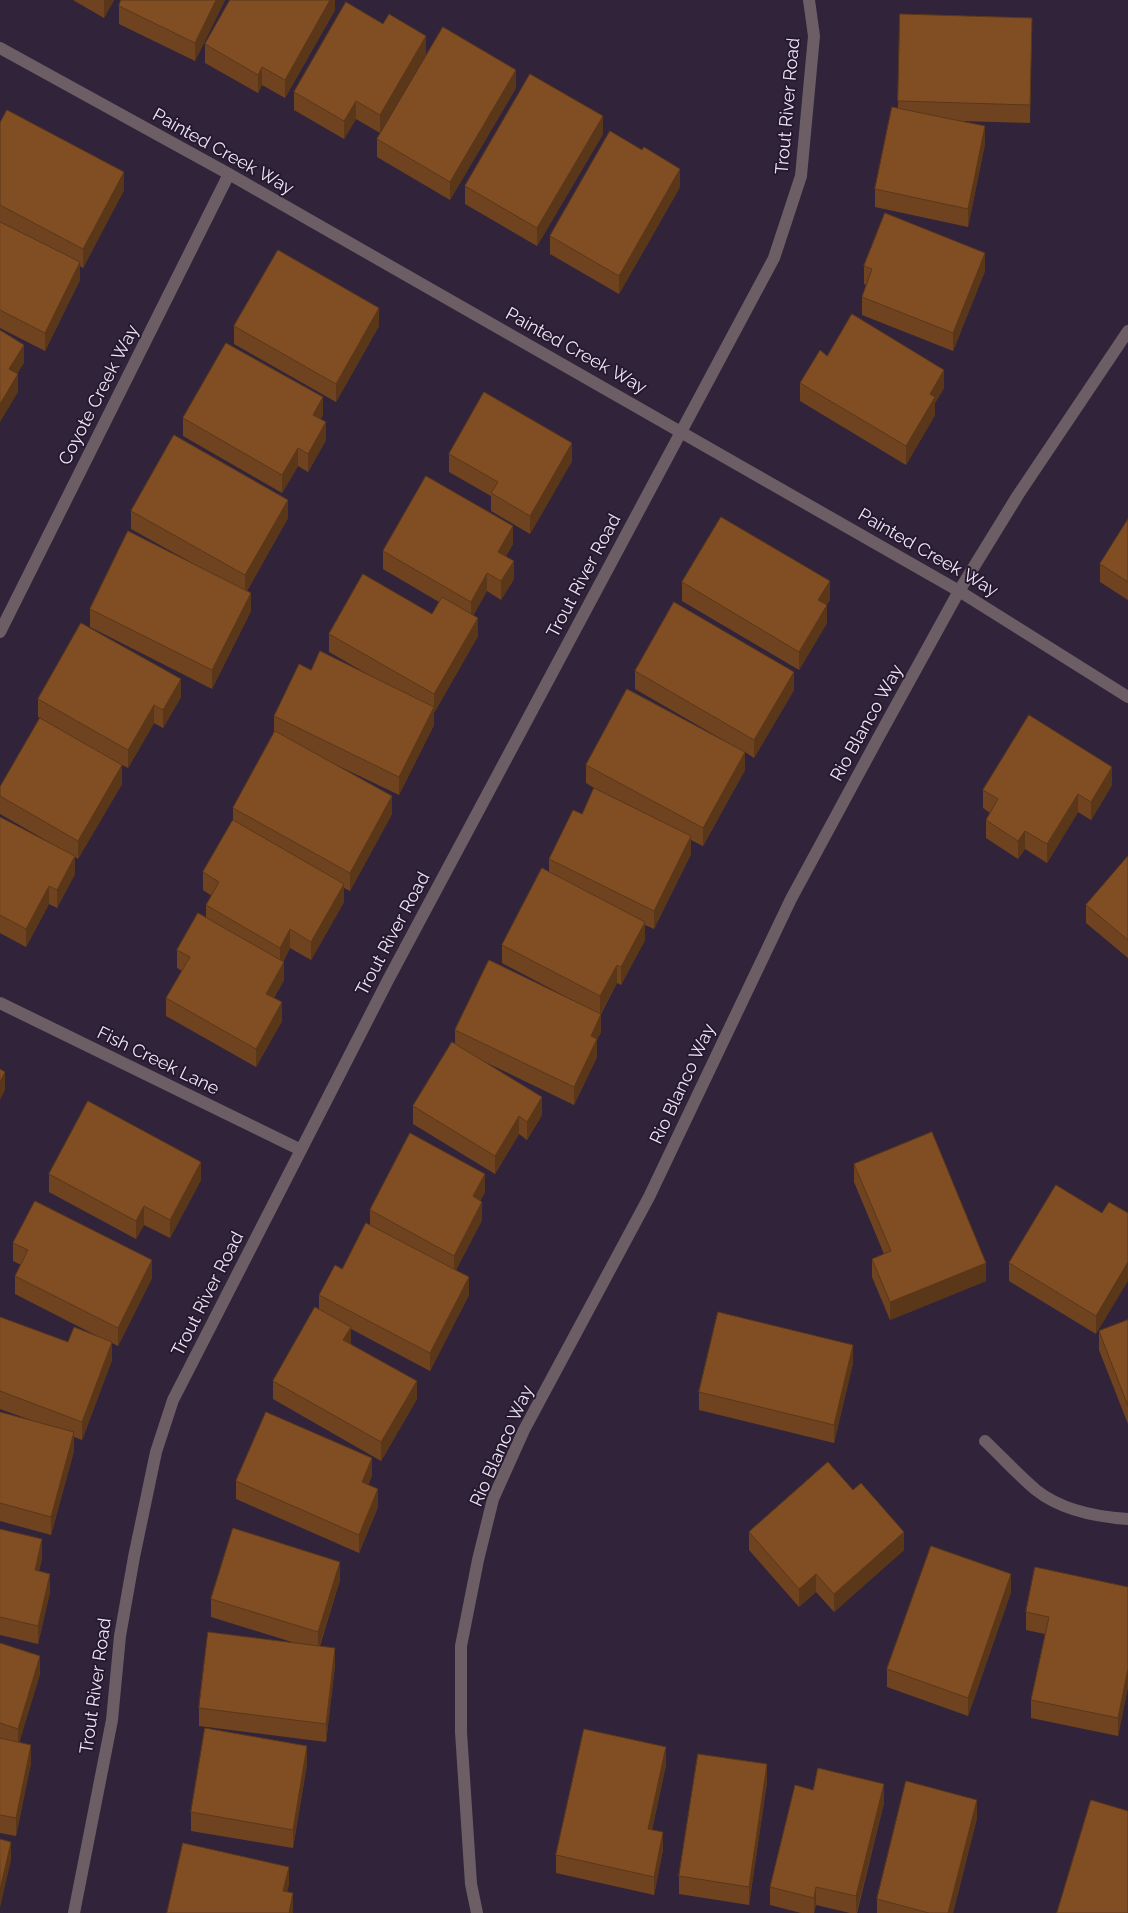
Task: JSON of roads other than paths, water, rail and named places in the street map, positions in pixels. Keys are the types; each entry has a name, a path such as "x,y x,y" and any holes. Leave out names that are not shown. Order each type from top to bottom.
{"street":[{"name":"Trout River Road","path":"74,1913 112,1720 120,1636 134,1557 156,1452 173,1400 388,980 774,258 801,176 814,36 809,0"},
{"name":"Painted Creek Way","path":"0,48 229,174 959,590 1128,697"},
{"name":"Coyote Creek Way","path":"0,632 229,174"},
{"name":"Rio Blanco Way","path":"477,1913 471,1884 461,1732 461,1646 478,1560 493,1499 524,1430 649,1197 791,899 959,590 1018,495 1128,331"},
{"name":"Fish Creek Lane","path":"0,1003 301,1150"},
{"path":"985,1441 1038,1491 1058,1503 1078,1511 1128,1520"}]}
